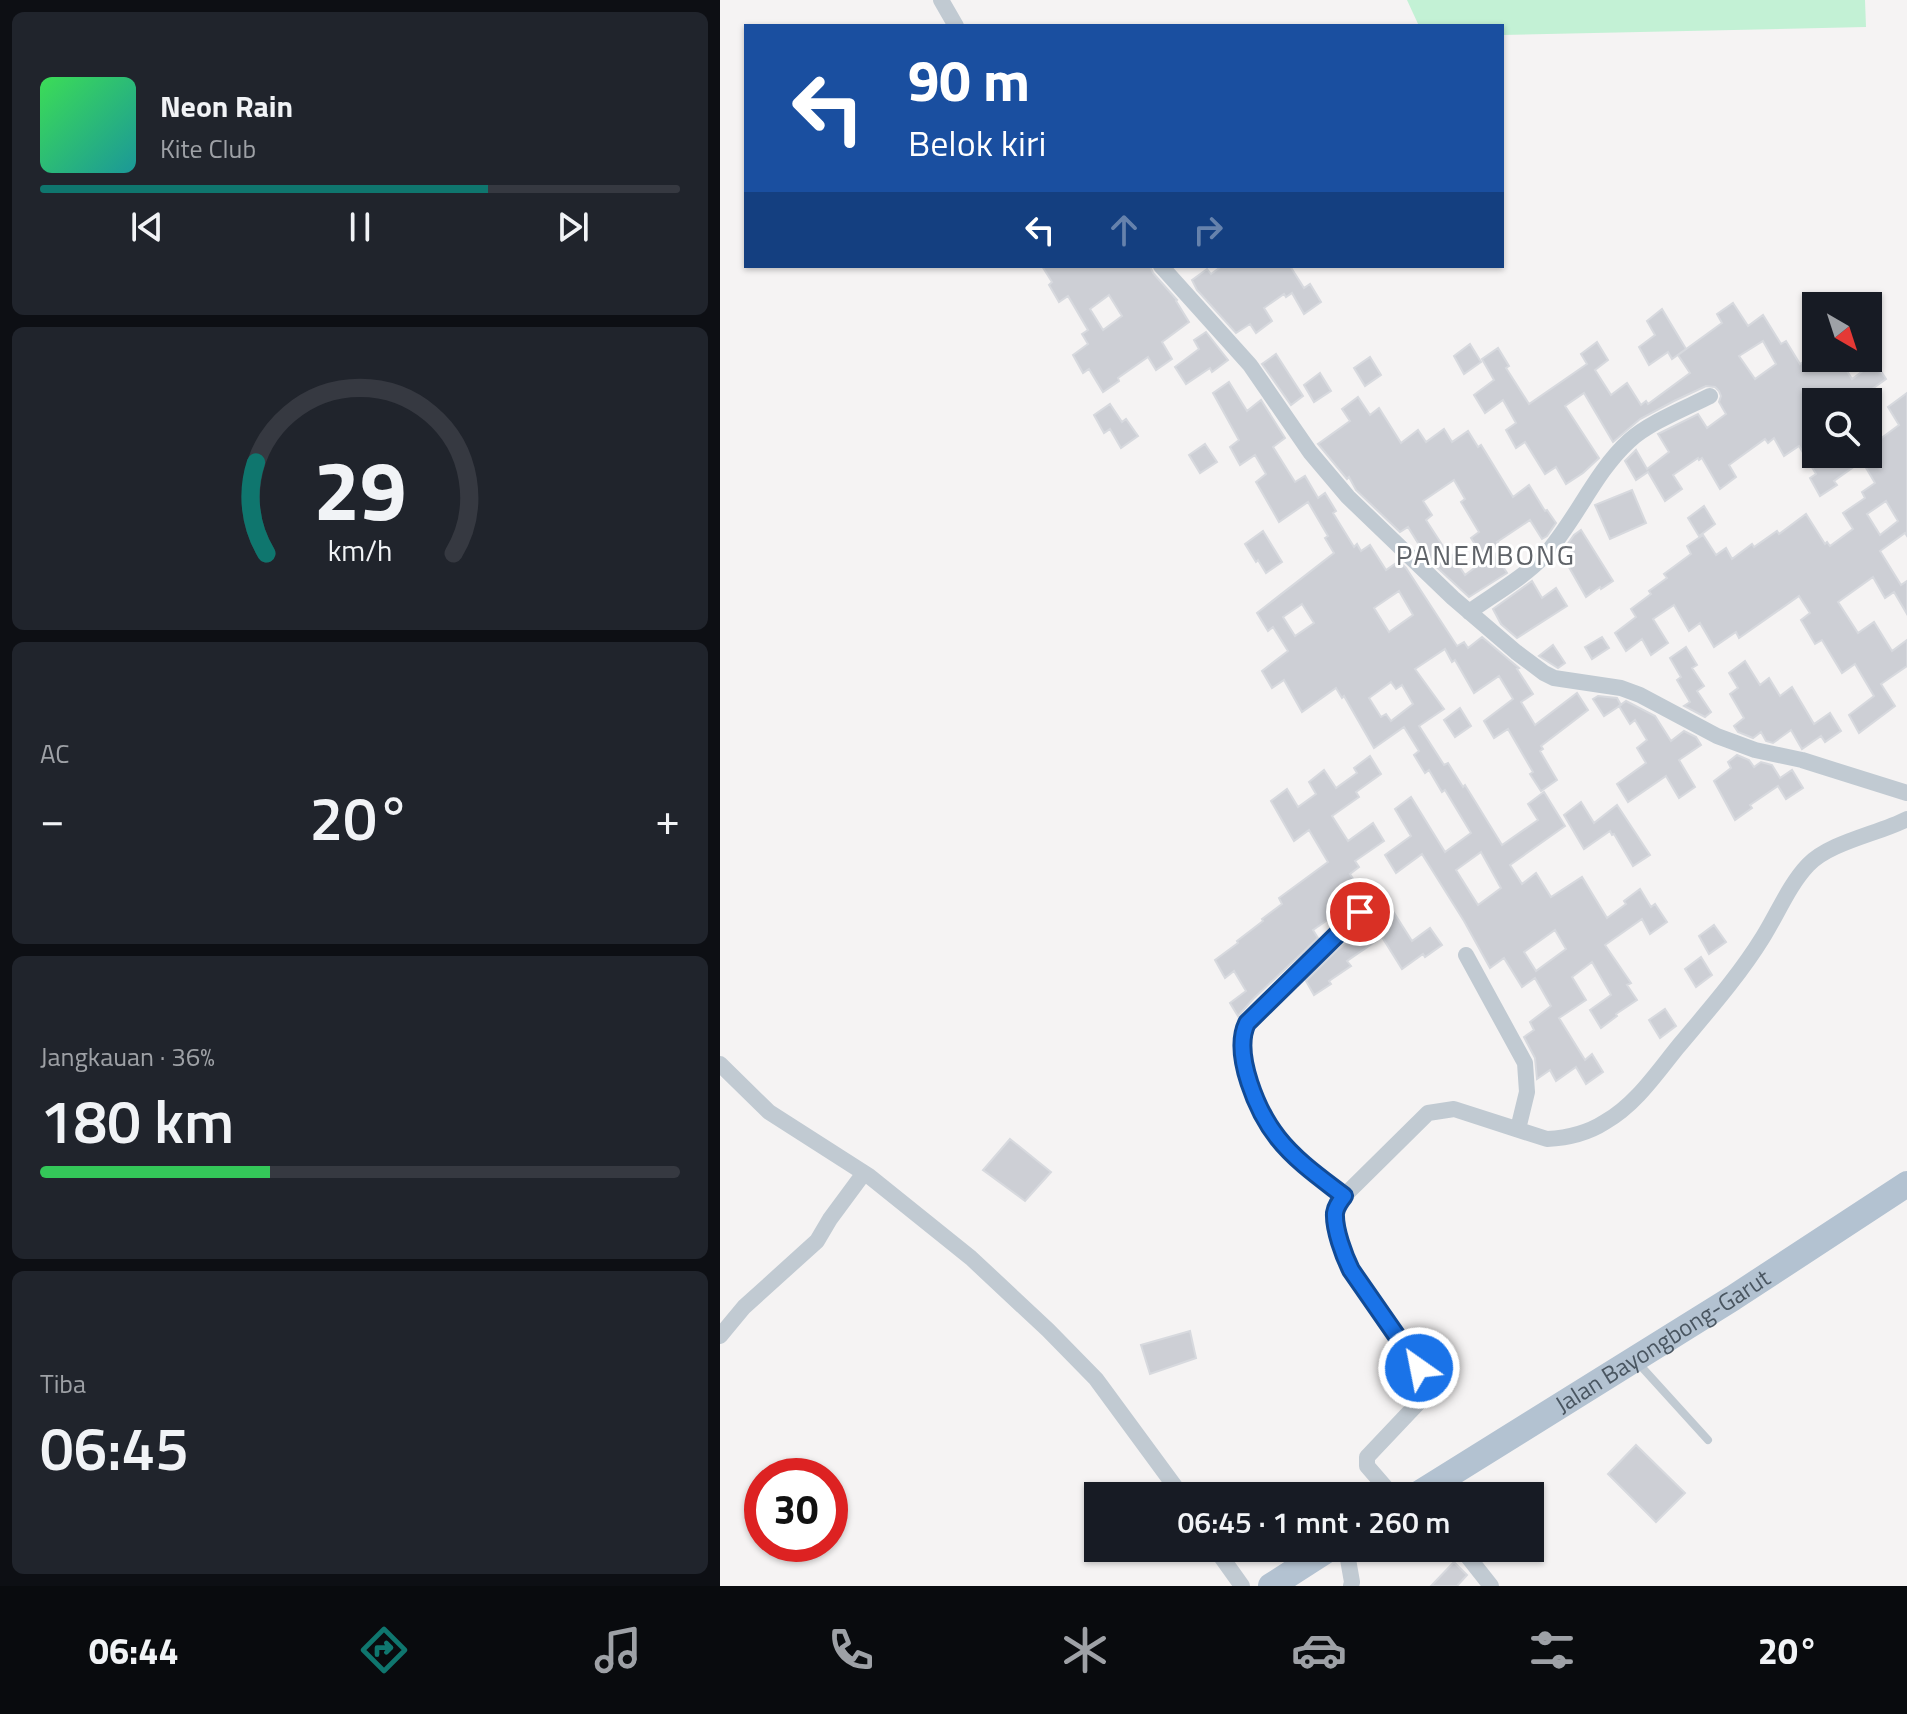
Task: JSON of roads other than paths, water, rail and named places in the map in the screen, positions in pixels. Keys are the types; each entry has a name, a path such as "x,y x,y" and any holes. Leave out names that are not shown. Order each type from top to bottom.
{"main road":[{"name":"Jalan Bayongbong-Garut","path":"1441,1482 1907,1184"},
{"path":"1271,1586 1308,1562"}],"street":[{"path":"941,0 955,24"},
{"path":"1163,268 1250,365 1328,476 1469,612 1544,673 1554,678 1621,688 1717,736 1755,750 1802,760 1907,793"},
{"path":"1469,612 1544,556 1628,441 1710,396"},
{"path":"1381,1482 1367,1466 1367,1457 1420,1401 1423,1386 1411,1353 1351,1270 1345,1257 1335,1214 1338,1191 1428,1113 1454,1109 1518,1127 1547,1139 1593,1129 1609,1121 1638,1095 1745,963 1807,866 1832,848 1907,819"},
{"path":"1338,1191 1306,1166 1278,1138 1249,1081 1242,1055 1243,1031 1265,1004 1360,912"},
{"path":"1466,955 1525,1063 1527,1092 1518,1127"},
{"path":"720,1064 769,1112 864,1173 971,1258 1096,1379 1172,1482"},
{"path":"720,1336 744,1307 817,1241 864,1173"},
{"path":"1225,1562 1242,1586"},
{"path":"1348,1562 1351,1586"},
{"path":"1472,1562 1491,1586"}],"lane":[{"path":"1635,1360 1708,1440"}],"district":[{"name":"PANEMBONG","path":"1486,555"}]}
